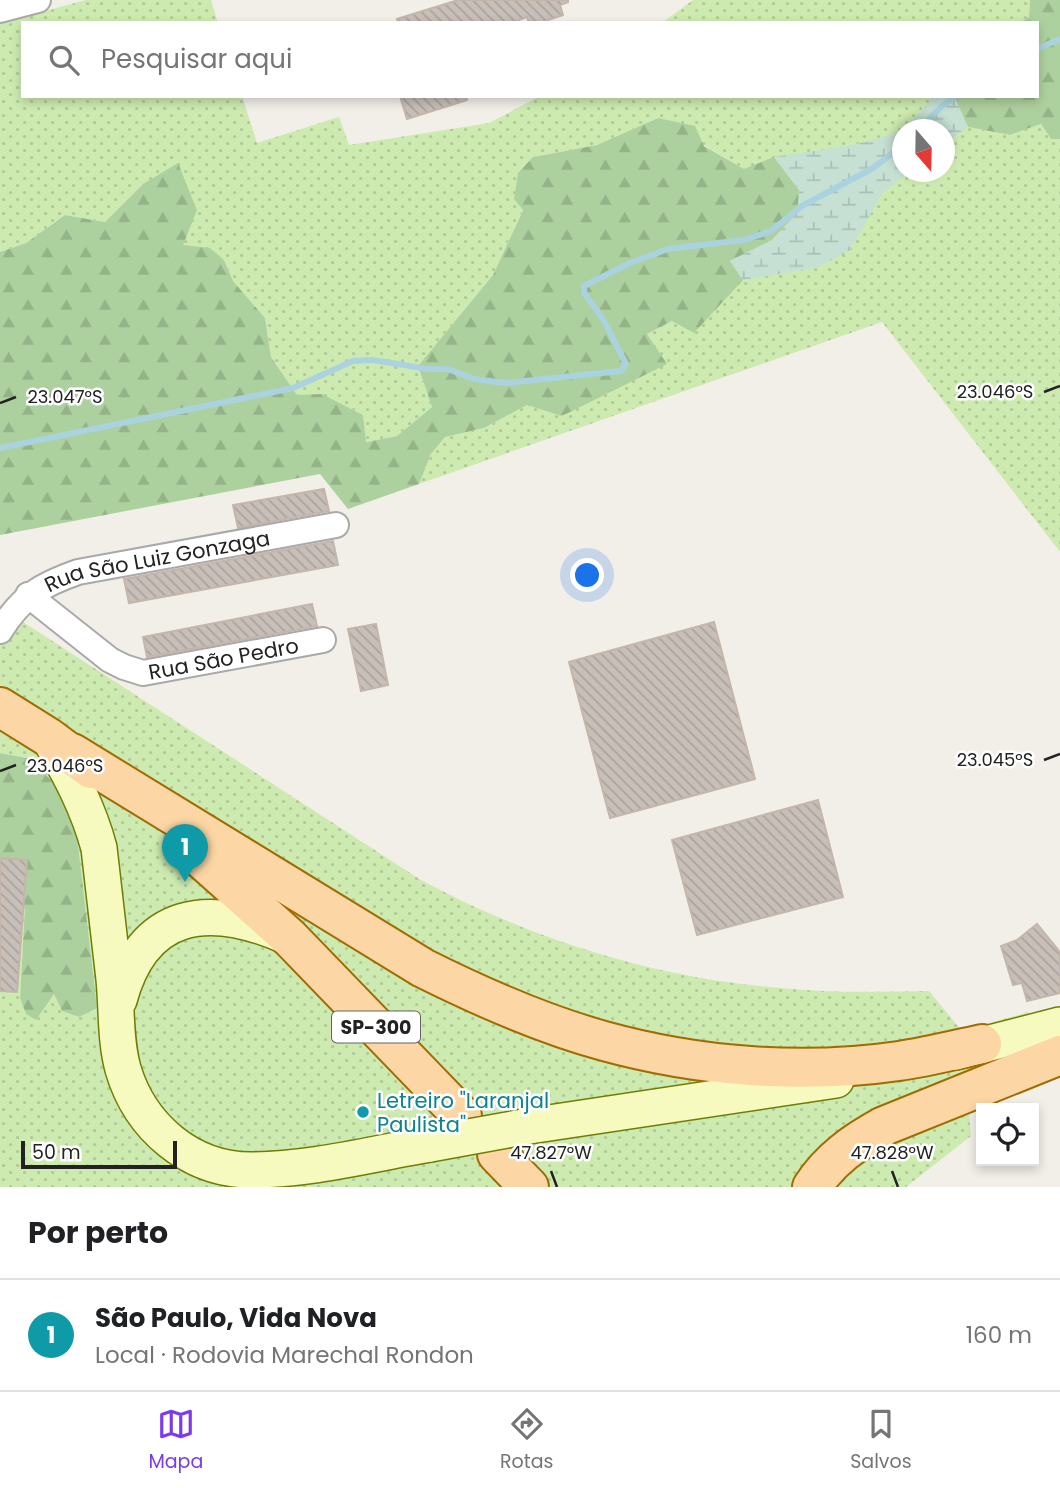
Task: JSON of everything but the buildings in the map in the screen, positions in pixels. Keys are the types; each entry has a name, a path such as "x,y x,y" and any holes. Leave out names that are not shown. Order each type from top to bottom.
{"main road":[{"name":"SP-300","path":"0,707 60,745 171,832 290,938 461,1116"},
{"path":"60,745 99,848 123,1069 135,1099 158,1130 176,1146 206,1163 238,1169 275,1168 829,1081 1060,1025"},
{"path":"60,745 423,968 503,1005 604,1041 715,1062 775,1067 898,1061 982,1044"},
{"path":"117,1007 126,974 136,956 166,928 186,920 210,917 234,920 260,925 290,938"},
{"path":"812,1187 829,1164 861,1138 884,1126 1060,1055"},
{"path":"497,1154 528,1187"}],"street":[{"path":"0,10 38,0"},
{"name":"Rua São Luiz Gonzaga","path":"0,631 28,595 47,583 92,569 337,525"},
{"name":"Rua São Pedro","path":"28,595 110,660 143,673 323,640"}],"green space":[{"path":"86,0 211,0 217,21 21,21 21,98 243,98 257,143 339,117 349,145 489,123 536,98 955,98 968,127 1010,135 1041,124 1051,139 1060,139 1060,552 882,322 419,484 431,454 445,437 484,428 527,405 666,364 647,334 672,321 744,169 658,118 597,145 533,157 523,209 493,275 418,366 432,407 397,436 365,442 363,415 323,395 297,395 271,357 265,318 233,281 224,260 183,245 143,184 105,222 65,215 26,243 0,252 0,23"},
{"path":"693,0 1030,0 1029,17 1022,21 665,21"},
{"path":"1030,0 1060,0 1060,139 1051,139 1041,124 1010,135 968,127 955,98 1039,98 1039,21 1022,21 1029,17"},
{"path":"932,98 955,98 968,127 955,137 955,119 913,119"},
{"path":"658,118 695,126 704,146 744,169 774,157 799,190 798,213 772,240 730,261 743,280 694,333 672,321 647,334 667,364 562,416 527,405 484,428 445,437 431,454 419,484 348,509 320,474 0,535 0,252 26,243 65,215 105,222 143,184 178,163 197,210 183,245 210,248 224,260 233,281 265,318 271,357 297,395 322,394 363,415 366,442 397,436 432,407 418,366 493,275 523,210 514,199 518,173 533,157 597,145"},
{"path":"892,134 892,182 897,182 882,194 850,250 817,268 743,280 730,261 772,240 798,212 799,190 774,157 882,138"},
{"path":"0,607 421,880 506,920 594,952 640,965 733,983 798,990 929,991 962,1031 1028,1012 1052,1042 967,1086 971,1136 906,1187 0,1187 0,904 25,904 20,998 54,994 62,1011 79,1017 97,1007 27,758 0,753"},
{"path":"0,753 27,758 50,779 67,805 77,837 97,1008 79,1017 62,1011 54,994 36,1020 26,1014 20,998 25,905 0,904"}],"waterway":[{"path":"1039,48 1060,39"},
{"path":"930,119 953,98"},
{"path":"0,448 293,388 353,361 373,360 428,369 448,369 474,379 505,383 621,371 626,364 603,319 584,293 584,286 630,263 668,249 744,240 771,231 802,206 873,168 892,154"}],"place":[{"name":"São Paulo, Vida Nova","path":"185,882"},
{"name":"Letreiro \"Laranjal Paulista\"","path":"363,1112"}]}
